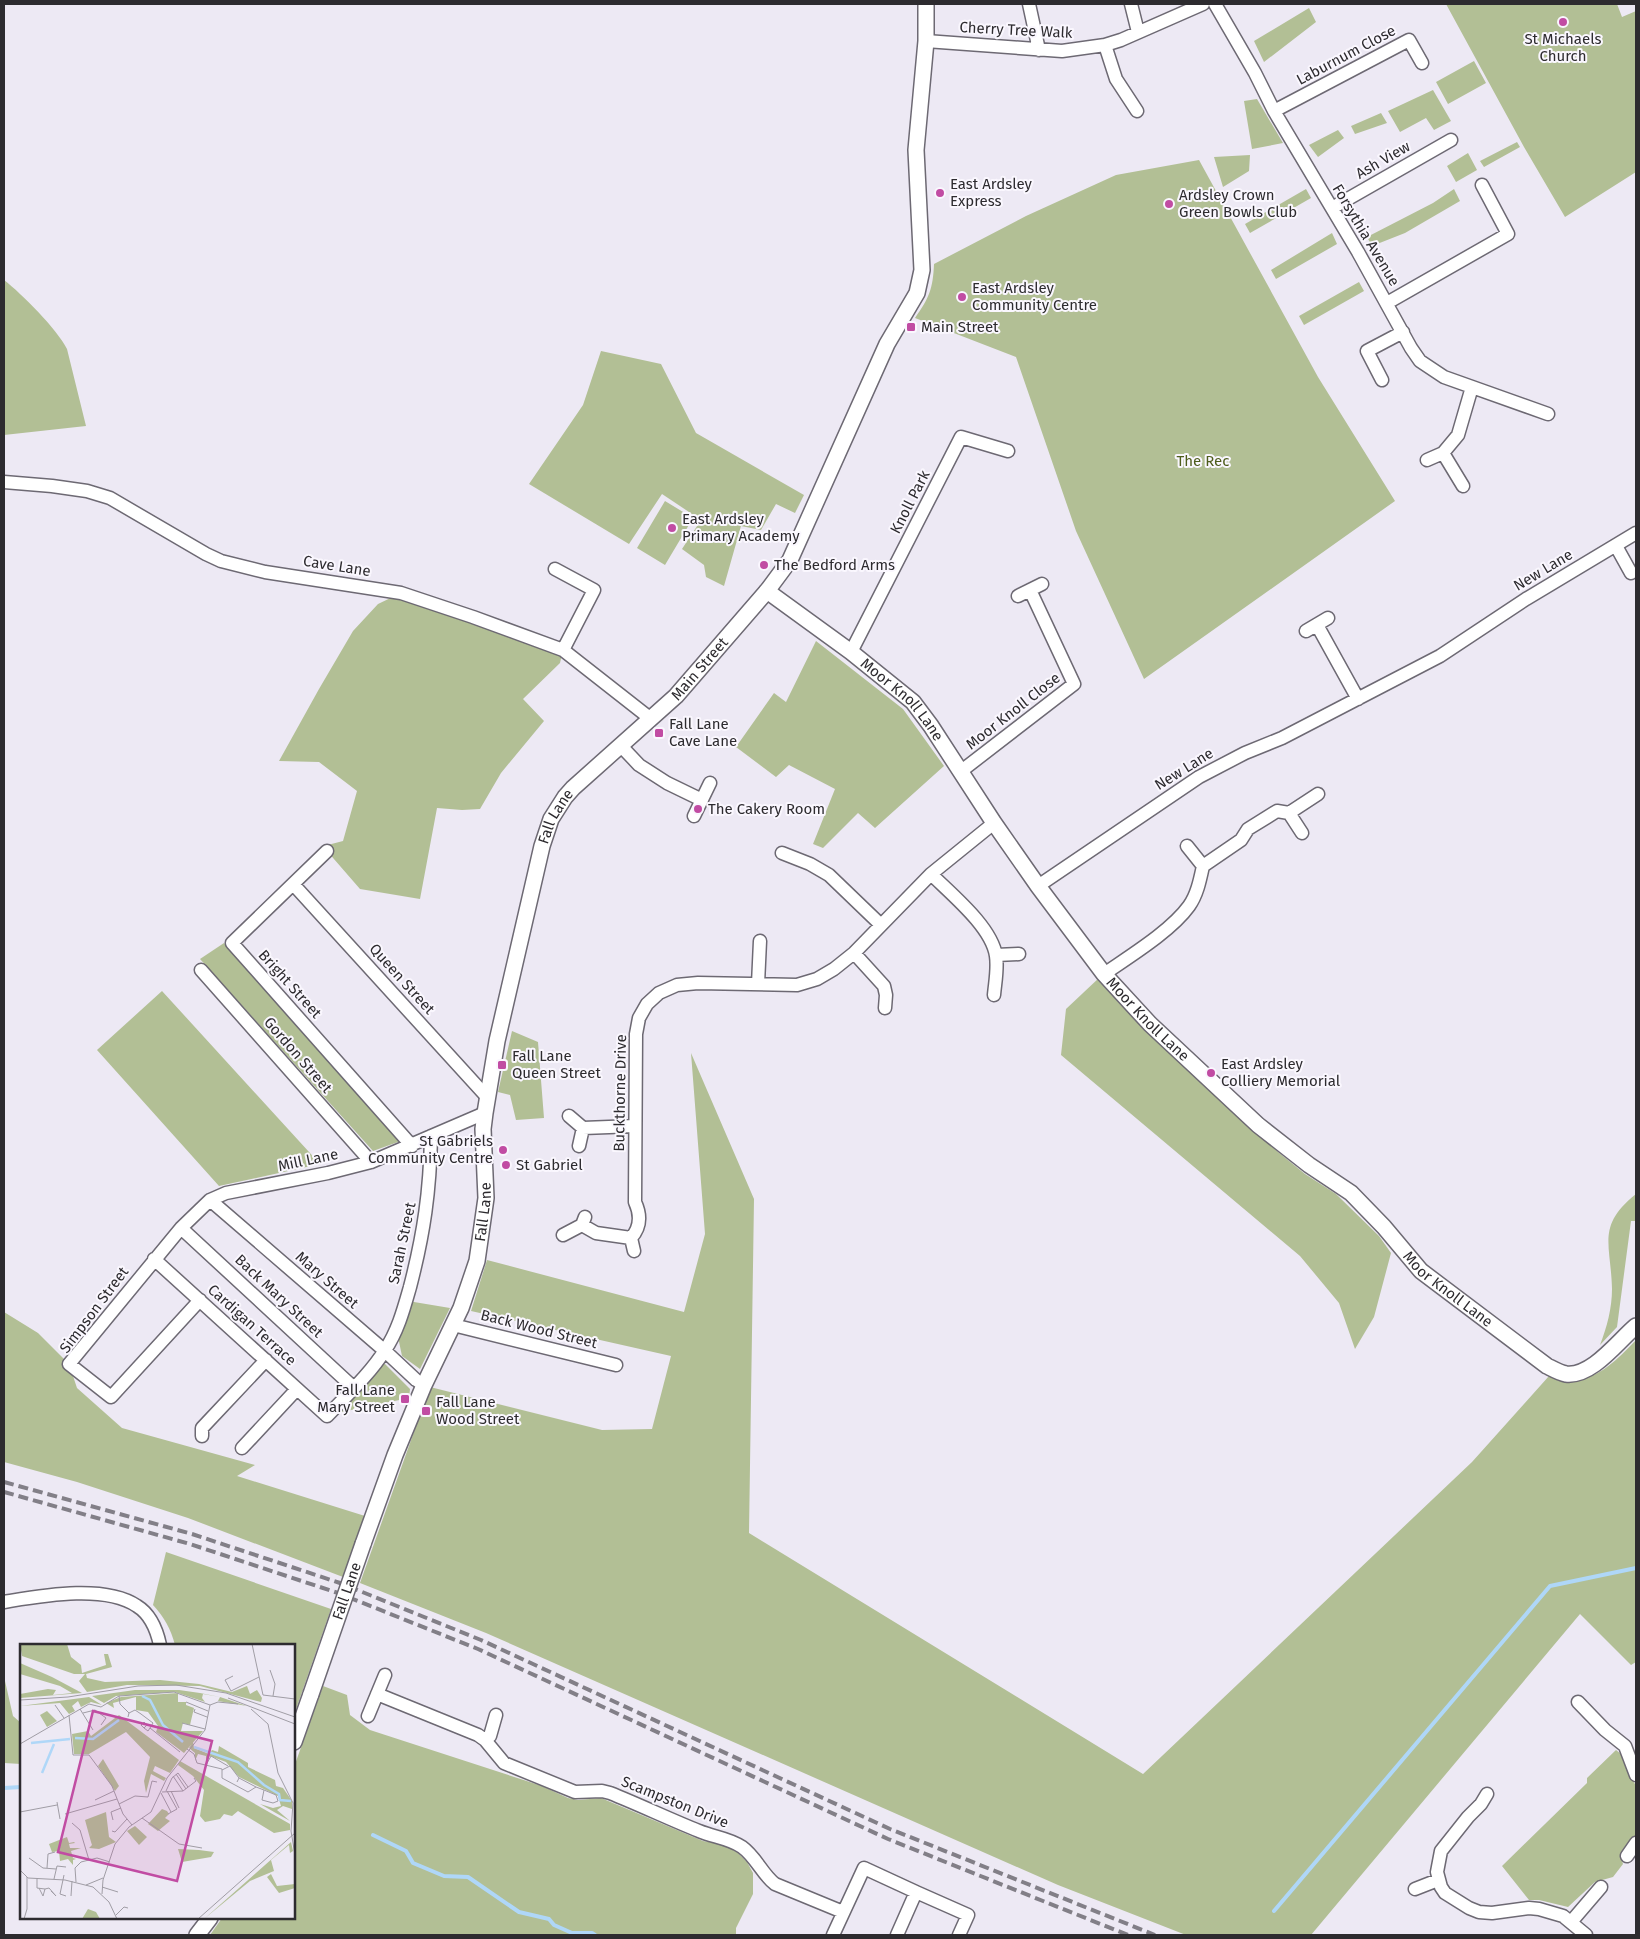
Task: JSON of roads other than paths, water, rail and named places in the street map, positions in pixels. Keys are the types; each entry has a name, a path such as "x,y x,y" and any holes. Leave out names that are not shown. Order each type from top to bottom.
{"street":[{"name":"Main Street","path":"651,719 700,669 790,560 887,344 917,293 922,270 916,150 926,41 926,4"},
{"path":"1029,4 1039,50"},
{"path":"1131,4 1138,32"},
{"name":"Cherry Tree Walk","path":"926,41 1062,51 1104,45 1122,40 1203,4"},
{"name":"Forsythia Avenue","path":"1215,4 1255,73 1274,111 1420,360 1430,369 1444,377 1548,414"},
{"name":"Laburnum Close","path":"1274,111 1409,40 1422,63"},
{"path":"1104,45 1116,79 1137,110"},
{"name":"Ash View","path":"1332,208 1451,140"},
{"path":"1387,303 1508,234 1482,185"},
{"path":"1382,380 1368,352 1403,332"},
{"path":"1427,460 1443,454 1458,434 1472,387"},
{"name":"Knoll Park","path":"851,652 961,437 1008,450"},
{"path":"1443,454 1463,486"},
{"name":"Cave Lane","path":"4,482 87,491 110,498 221,561 265,572 401,593 473,617 563,650 651,719"},
{"name":"New Lane","path":"1038,886 1199,777 1358,699 1440,656 1526,599 1636,533"},
{"path":"1616,546 1631,572"},
{"path":"555,569 594,590 563,650"},
{"path":"1018,596 1042,584"},
{"name":"Moor Knoll Lane","path":"767,590 851,652 913,702 1038,886 1104,974 1150,1024 1258,1125 1362,1203 1421,1271 1547,1366 1565,1374 1577,1373 1591,1367 1636,1326"},
{"name":"Moor Knoll Close","path":"960,772 1074,684 1030,590"},
{"path":"1317,625 1358,699"},
{"name":"Fall Lane","path":"295,1739 395,1455 424,1384 453,1325 476,1261 482,1233 486,1198 483,1129 487,1097 497,1041 515,972 539,858 551,819 573,788 651,719"},
{"path":"621,746 639,765 666,784 702,800"},
{"path":"694,816 710,783"},
{"path":"1104,974 1160,934 1189,906 1199,886 1203,866 1241,840 1248,829 1277,811 1289,813 1318,794"},
{"path":"1289,813 1302,833"},
{"name":"Buckthorne Drive","path":"630,1238 636,1232 639,1222 639,1212 634,1202 636,1034 640,1018 647,1004 659,993 677,985 698,983 797,984 817,979 834,969 854,953 931,874 994,823"},
{"path":"1188,846 1203,866"},
{"name":"Bright Street","path":"327,851 232,943 412,1146"},
{"path":"782,853 814,859 881,925"},
{"path":"931,874 980,925 996,955 994,995"},
{"name":"Queen Street","path":"293,884 487,1097"},
{"path":"758,984 760,941"},
{"path":"854,953 884,986 886,996 885,1008"},
{"path":"996,955 1019,954"},
{"name":"Gordon Street","path":"201,970 371,1162"},
{"name":"Mill Lane","path":"154,1259 181,1228 210,1200 226,1194 371,1162 485,1113"},
{"path":"569,1116 583,1128 636,1126"},
{"path":"579,1146 583,1128"},
{"name":"Sarah Street","path":"327,1416 354,1388 385,1351 395,1333 406,1301 423,1234 428,1202 431,1136"},
{"name":"Mary Street","path":"210,1200 416,1380 424,1384"},
{"path":"563,1235 584,1221 596,1233 630,1238 634,1251"},
{"name":"Back Mary Street","path":"181,1228 354,1388"},
{"name":"Cardigan Terrace","path":"154,1259 327,1416"},
{"name":"Simpson Street","path":"154,1259 69,1364 111,1397 200,1300"},
{"name":"Back Wood Street","path":"453,1325 616,1365"},
{"path":"202,1436 202,1428 266,1360"},
{"path":"242,1448 298,1389"},
{"path":"4,1602 94,1593 122,1598 139,1606 149,1619 160,1644"},
{"path":"368,1716 385,1675"},
{"name":"Scampston Drive","path":"377,1694 478,1735 485,1740 504,1763 575,1792 602,1791 610,1793 700,1832 729,1840 741,1846 750,1854 766,1877 775,1884 843,1912"},
{"path":"1578,1702 1605,1730 1625,1746 1636,1775"},
{"path":"485,1740 490,1736 496,1714"},
{"path":"1487,1794 1481,1804 1441,1851 1436,1872 1445,1893 1479,1912 1498,1913 1529,1908 1539,1909 1562,1916 1586,1935"},
{"path":"1627,1856 1636,1844"},
{"path":"833,1935 864,1868 968,1915 959,1935"},
{"path":"1415,1889 1438,1880"},
{"path":"1571,1922 1601,1887"},
{"path":"897,1935 916,1892"},
{"path":"197,1935 209,1919"}],"waterway":[{"path":"1274,1911 1550,1586 1636,1568"},
{"path":"4,1788 20,1787"},
{"path":"373,1835 406,1851 413,1863 444,1876 468,1877 519,1912 549,1919 554,1925 572,1933 592,1933 595,1935"}],"railway":[{"path":"4,1482 192,1534 340,1583 481,1640 890,1829 1155,1935"},
{"path":"4,1492 190,1544 338,1593 478,1649 888,1839 1128,1935"}],"place":[{"name":"St Michaels Church","path":"1563,22"},
{"name":"East Ardsley Express","path":"940,193"},
{"name":"Ardsley Crown Green Bowls Club","path":"1169,204"},
{"name":"East Ardsley Community Centre","path":"962,297"},
{"name":"Main Street","path":"911,327"},
{"name":"East Ardsley Primary Academy","path":"672,528"},
{"name":"The Bedford Arms","path":"764,565"},
{"name":"Fall Lane Cave Lane","path":"659,733"},
{"name":"The Cakery Room","path":"698,809"},
{"name":"Fall Lane Queen Street","path":"502,1065"},
{"name":"East Ardsley Colliery Memorial","path":"1211,1073"},
{"name":"St Gabriels Community Centre","path":"503,1150"},
{"name":"St Gabriel","path":"506,1165"},
{"name":"Fall Lane Mary Street","path":"405,1399"},
{"name":"Fall Lane Wood Street","path":"426,1411"}],"park label":[{"name":"The Rec","path":"1203,461"}]}
